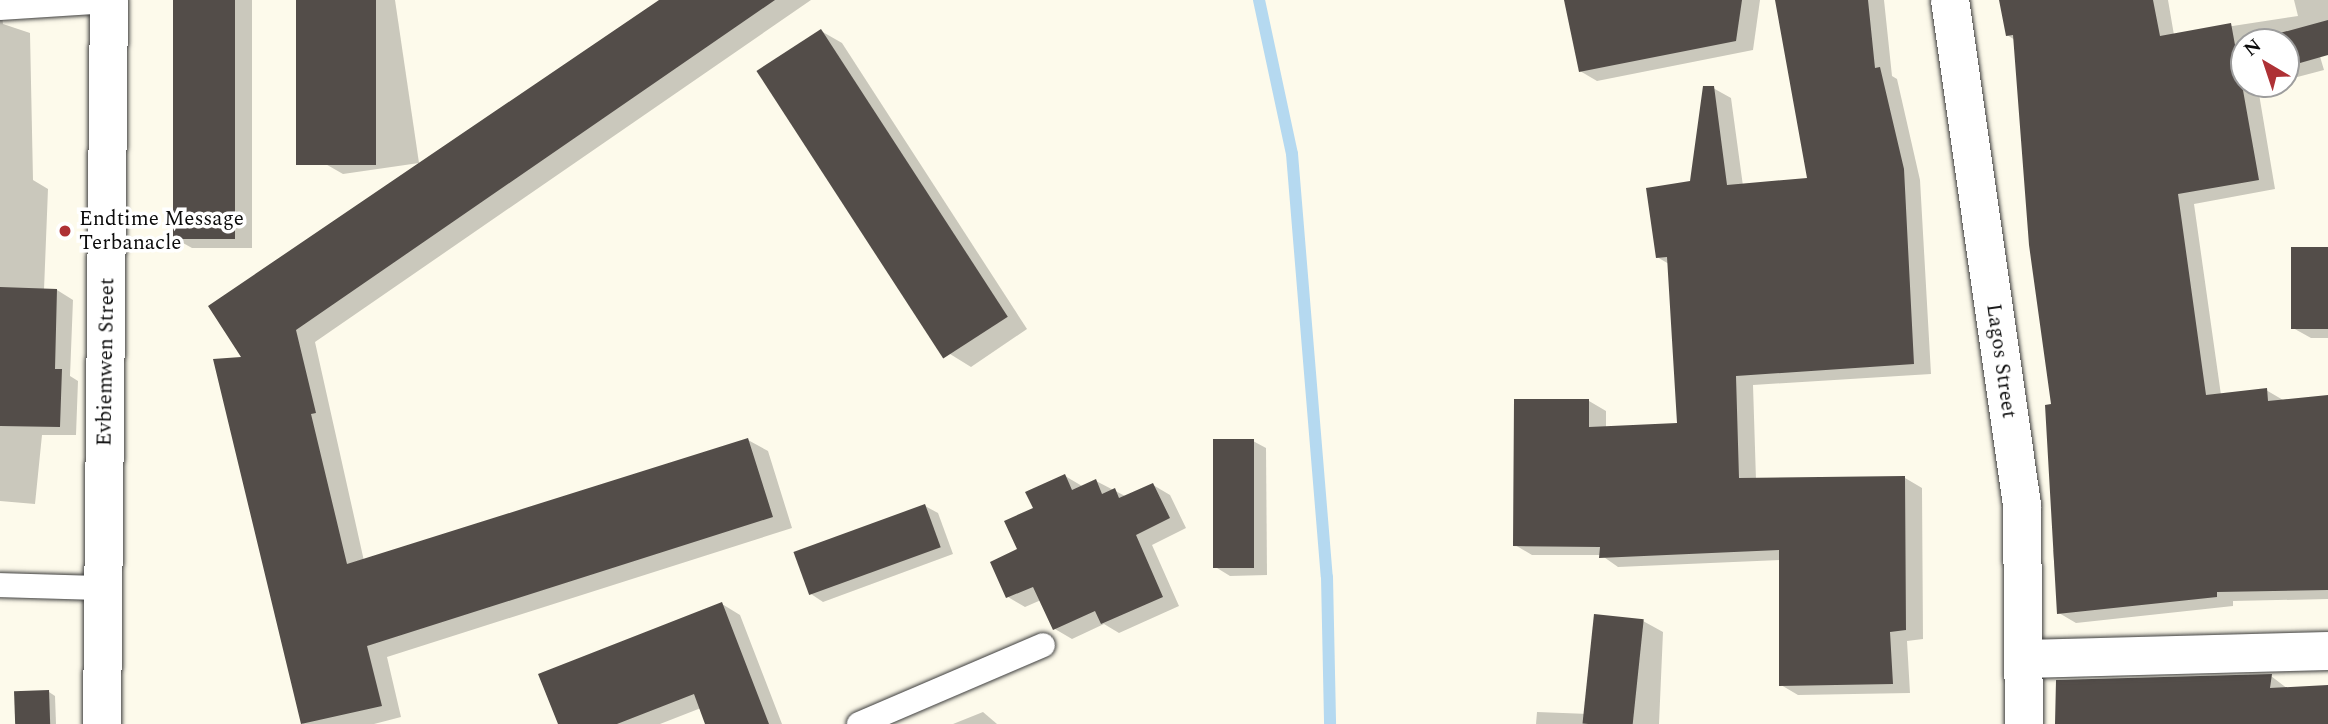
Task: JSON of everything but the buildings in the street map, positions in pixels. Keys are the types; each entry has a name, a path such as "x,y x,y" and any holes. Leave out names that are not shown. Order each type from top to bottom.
{"street":[{"name":"Lagos Street","path":"1950,0 2022,505 2024,724"},
{"name":"Evbiemwen Street","path":"102,724 109,1"},
{"path":"2025,659 2328,651"}],"lane":[{"path":"0,8 109,1"},
{"path":"0,585 104,588"},
{"path":"859,724 1044,645"}],"waterway":[{"path":"1259,0 1292,154 1327,577 1330,724"}],"place":[{"name":"Endtime Message Terbanacle","path":"65,231"}]}
